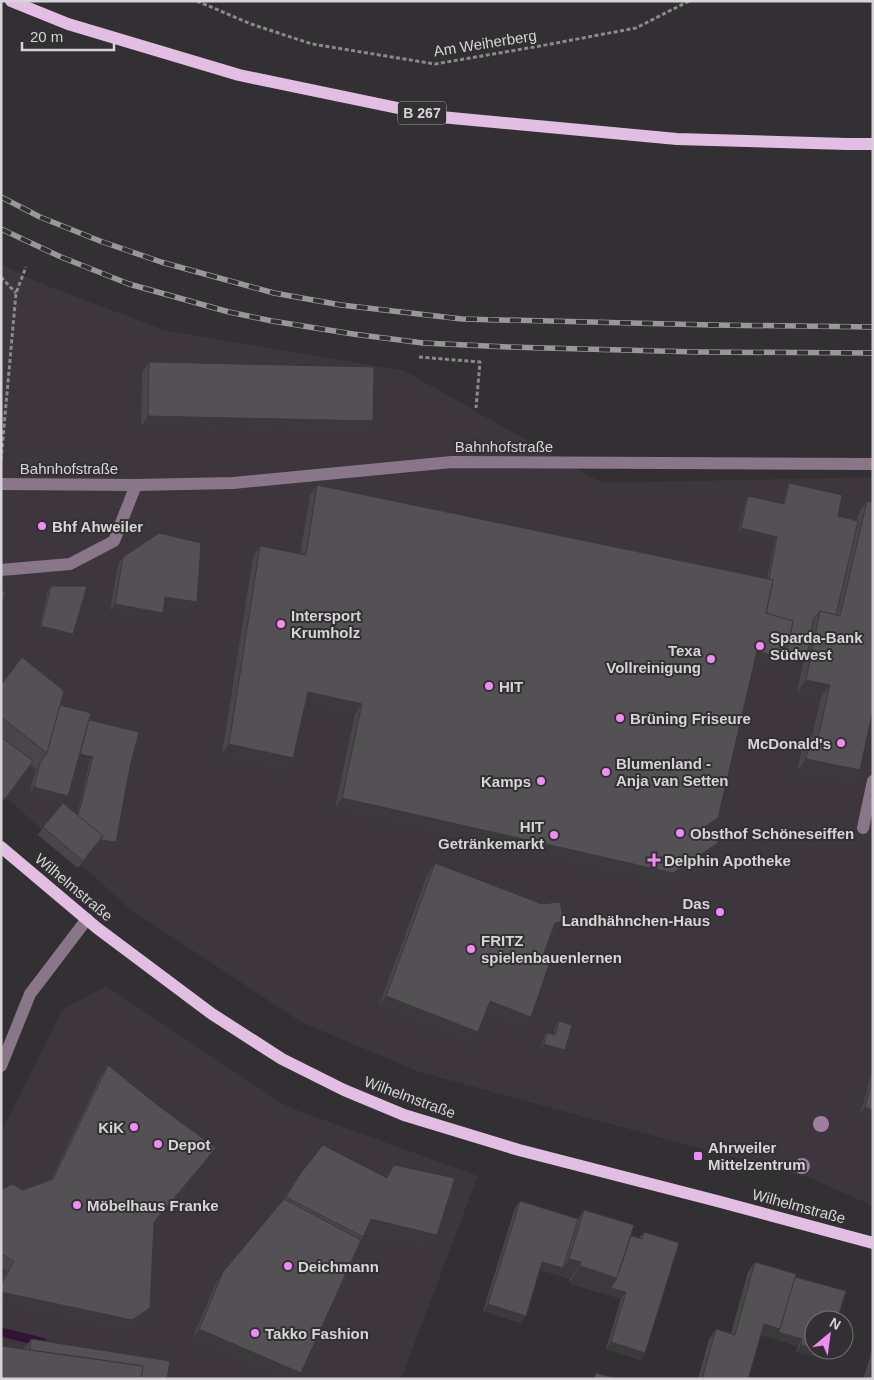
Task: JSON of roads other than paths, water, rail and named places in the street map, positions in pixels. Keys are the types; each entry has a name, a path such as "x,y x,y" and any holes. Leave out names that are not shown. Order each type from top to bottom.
{"main road":[{"name":"B 267","path":"11,1 68,24 239,74 441,116 677,139 873,144"},
{"name":"Wilhelmstraße","path":"1,847 125,950 212,1014 282,1059 344,1090 404,1115 528,1153 873,1243"}],"street":[{"name":"Bahnhofstraße","path":"1,484 136,485 233,483 452,462 873,464"},
{"name":"Bahnhofstraße","path":"1,570 70,564 114,542 136,485"},
{"path":"863,828 873,781"},
{"path":"1,1066 30,994 86,919"}],"waterway":[{"path":"1,1332 42,1342"}],"railway":[{"path":"1,197 40,217 100,241 161,262 274,293 341,305 462,319 873,327"},
{"path":"1,229 61,257 129,284 229,312 353,334 423,343 508,347 697,352 873,353"}],"place":[{"name":"Bhf Ahweiler","path":"42,526"},
{"name":"Intersport Krumholz","path":"281,624"},
{"name":"Sparda-Bank Südwest","path":"760,646"},
{"name":"Texa Vollreinigung","path":"711,659"},
{"name":"HIT","path":"489,686"},
{"name":"Brüning Friseure","path":"620,718"},
{"name":"McDonald's","path":"841,743"},
{"name":"Blumenland - Anja van Setten","path":"606,772"},
{"name":"Kamps","path":"541,781"},
{"name":"Obsthof Schöneseiffen","path":"680,833"},
{"name":"HIT Getränkemarkt","path":"554,835"},
{"name":"Delphin Apotheke","path":"654,860"},
{"name":"Das Landhähnchen-Haus","path":"720,912"},
{"name":"FRITZ spielenbauenlernen","path":"471,949"},
{"name":"KiK","path":"134,1127"},
{"name":"Depot","path":"158,1144"},
{"name":"Ahrweiler Mittelzentrum","path":"698,1156"},
{"name":"Möbelhaus Franke","path":"77,1205"},
{"name":"Deichmann","path":"288,1266"},
{"name":"Takko Fashion","path":"255,1333"}]}
